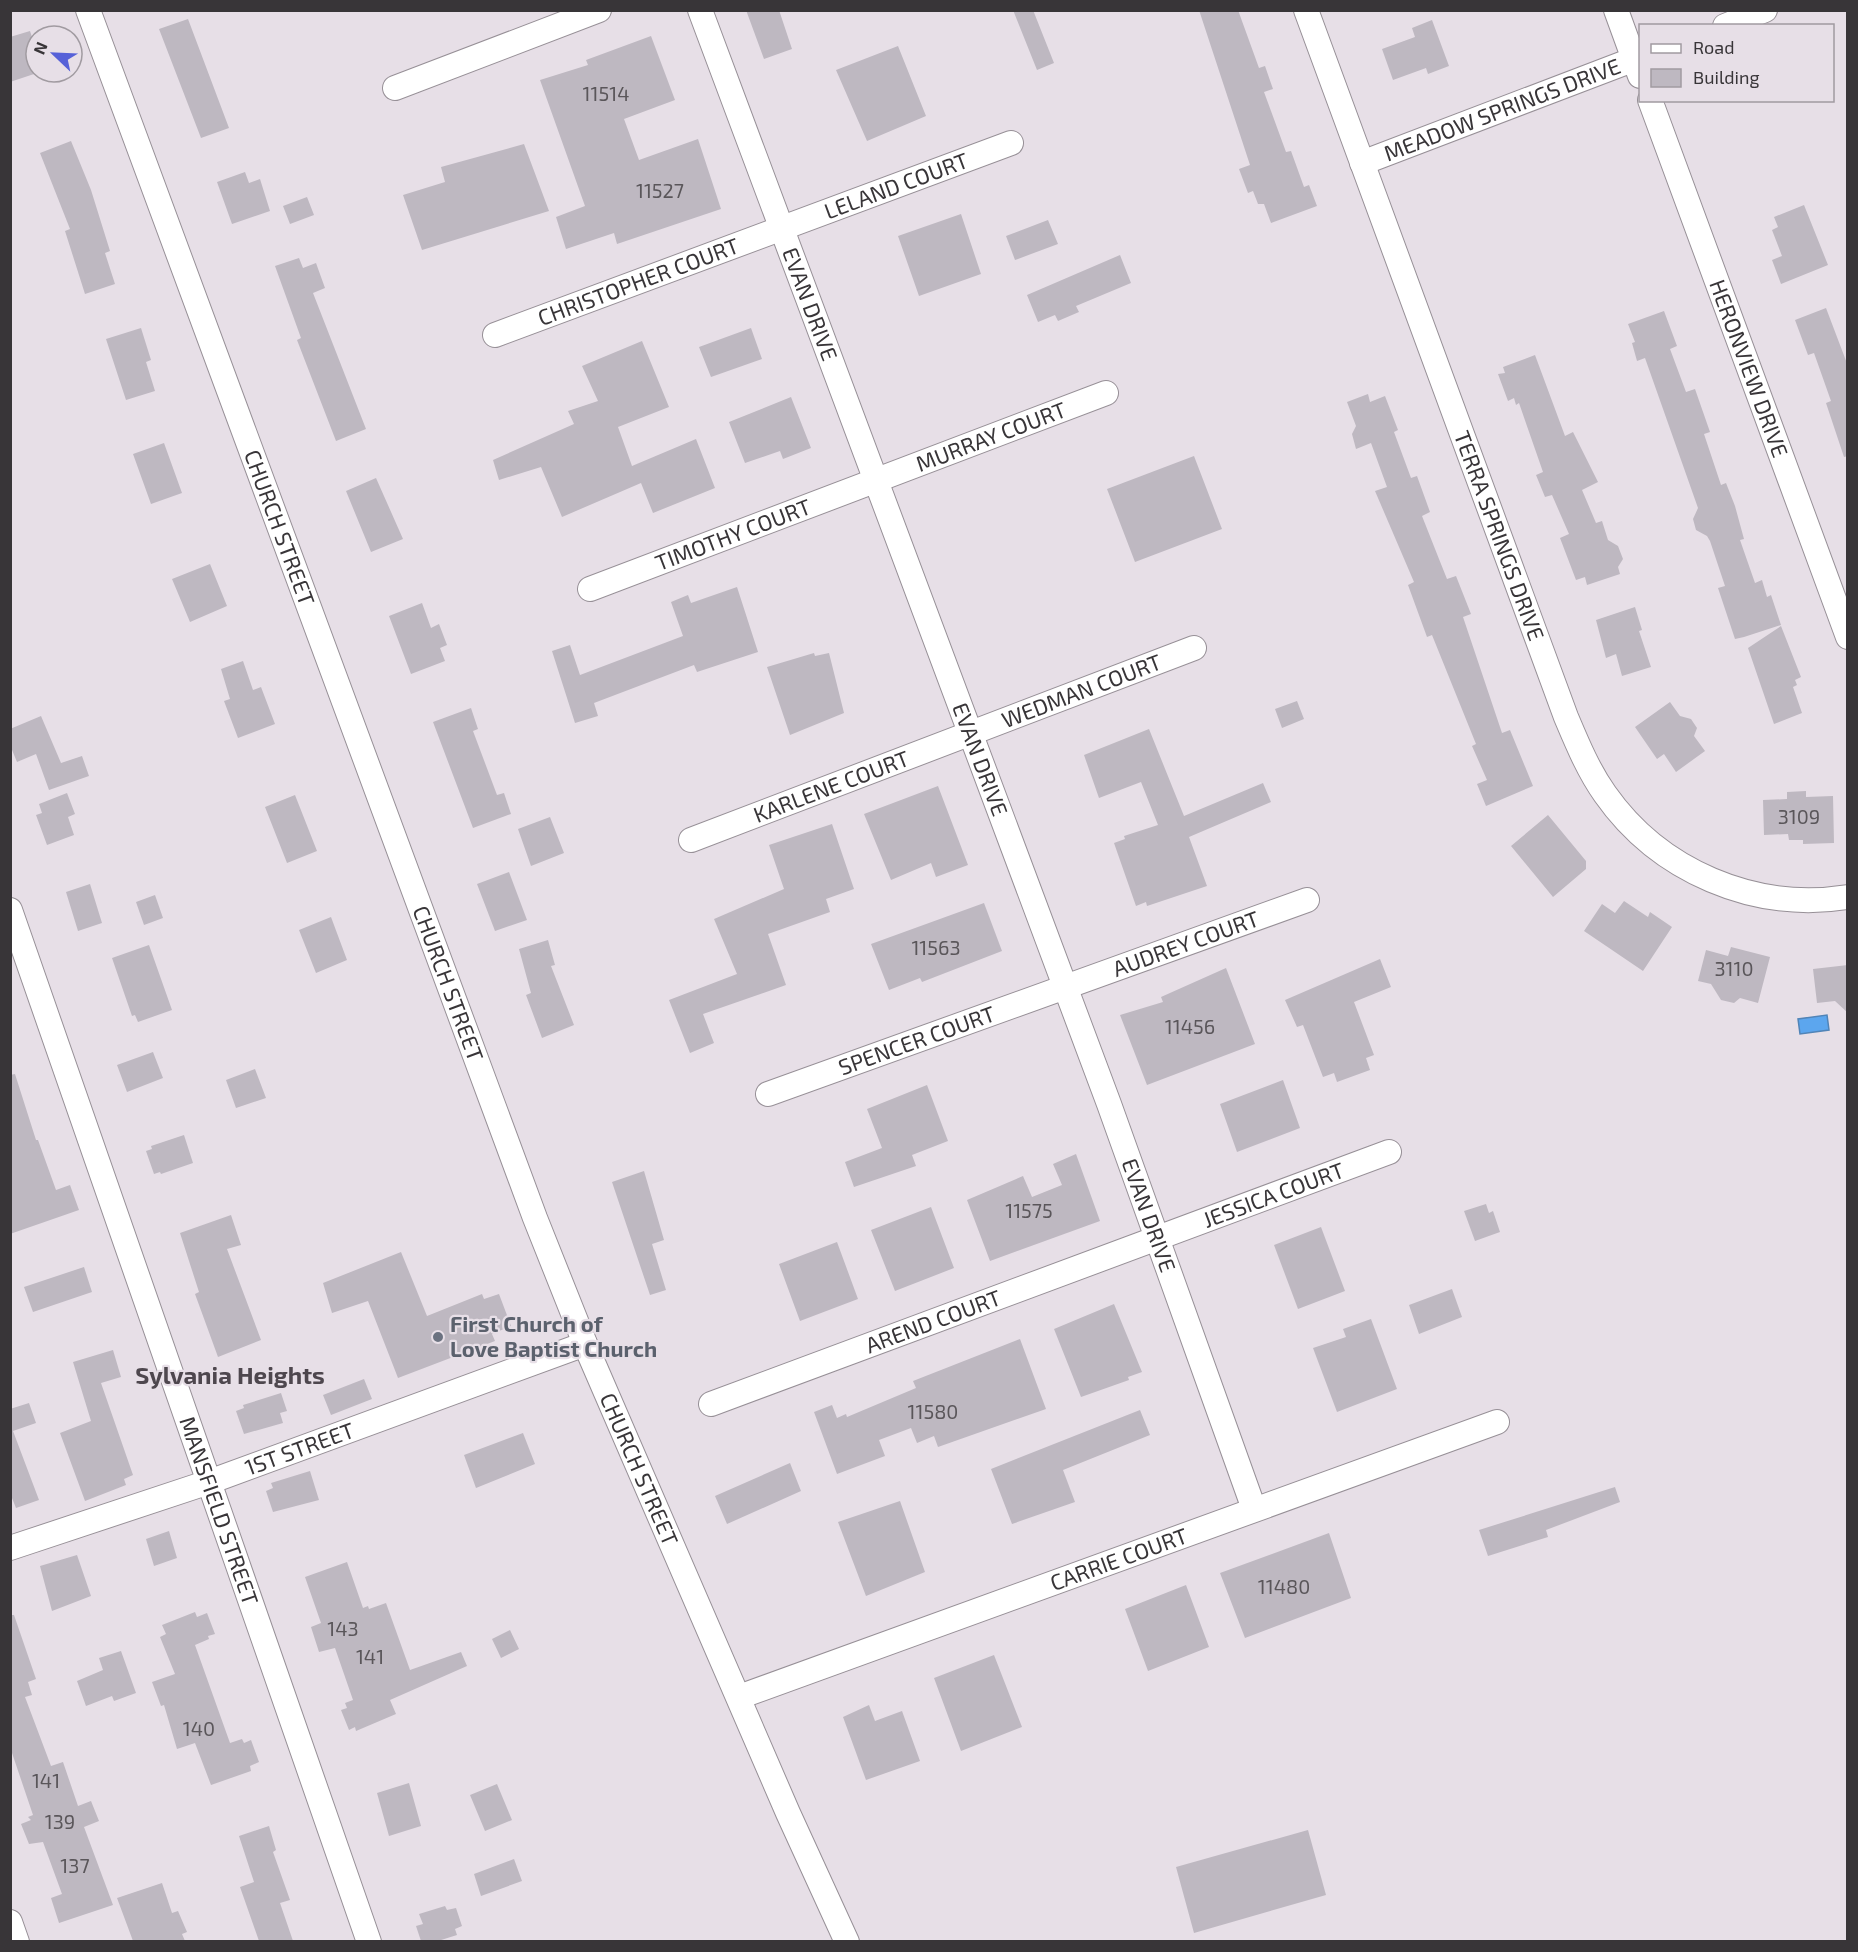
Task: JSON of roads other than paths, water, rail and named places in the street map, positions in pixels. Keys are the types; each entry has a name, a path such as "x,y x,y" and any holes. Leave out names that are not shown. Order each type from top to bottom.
{"street":[{"name":"CHURCH STREET","path":"88,10 498,1122 585,1344 847,1941"},
{"path":"394,88 599,10"},
{"name":"EVAN DRIVE","path":"699,10 1065,987 1254,1509"},
{"name":"TERRA SPRINGS DRIVE","path":"1306,10 1566,717 1583,757 1605,794 1633,827 1662,853 1722,885 1751,894 1788,900 1826,901 1848,897"},
{"path":"1616,10 1638,64"},
{"path":"1730,24 1765,10"},
{"name":"MEADOW SPRINGS DRIVE","path":"1362,163 1638,64"},
{"name":"HERONVIEW DRIVE","path":"1651,102 1848,637"},
{"name":"LELAND COURT","path":"781,228 1011,143"},
{"name":"CHRISTOPHER COURT","path":"495,334 781,228"},
{"name":"MURRAY COURT","path":"876,481 1106,393"},
{"name":"TIMOTHY COURT","path":"590,589 876,481"},
{"name":"WEDMAN COURT","path":"970,734 1194,648"},
{"name":"KARLENE COURT","path":"691,840 970,734"},
{"name":"AUDREY COURT","path":"1065,987 1307,900"},
{"name":"MANSFIELD STREET","path":"10,910 369,1941"},
{"name":"SPENCER COURT","path":"768,1094 1065,987"},
{"name":"JESSICA COURT","path":"1157,1238 1389,1152"},
{"name":"AREND COURT","path":"711,1404 1157,1238"},
{"name":"1ST STREET","path":"10,1548 209,1482 585,1344"},
{"name":"CARRIE COURT","path":"739,1697 1497,1422"},
{"path":"10,1922 17,1941"}],"water":[{"path":"1827,1015 1829,1030 1800,1034 1798,1019"}],"place":[{"name":"First Church of Love Baptist Church","path":"438,1337"}],"district":[{"name":"Sylvania Heights","path":"230,1376"}]}
